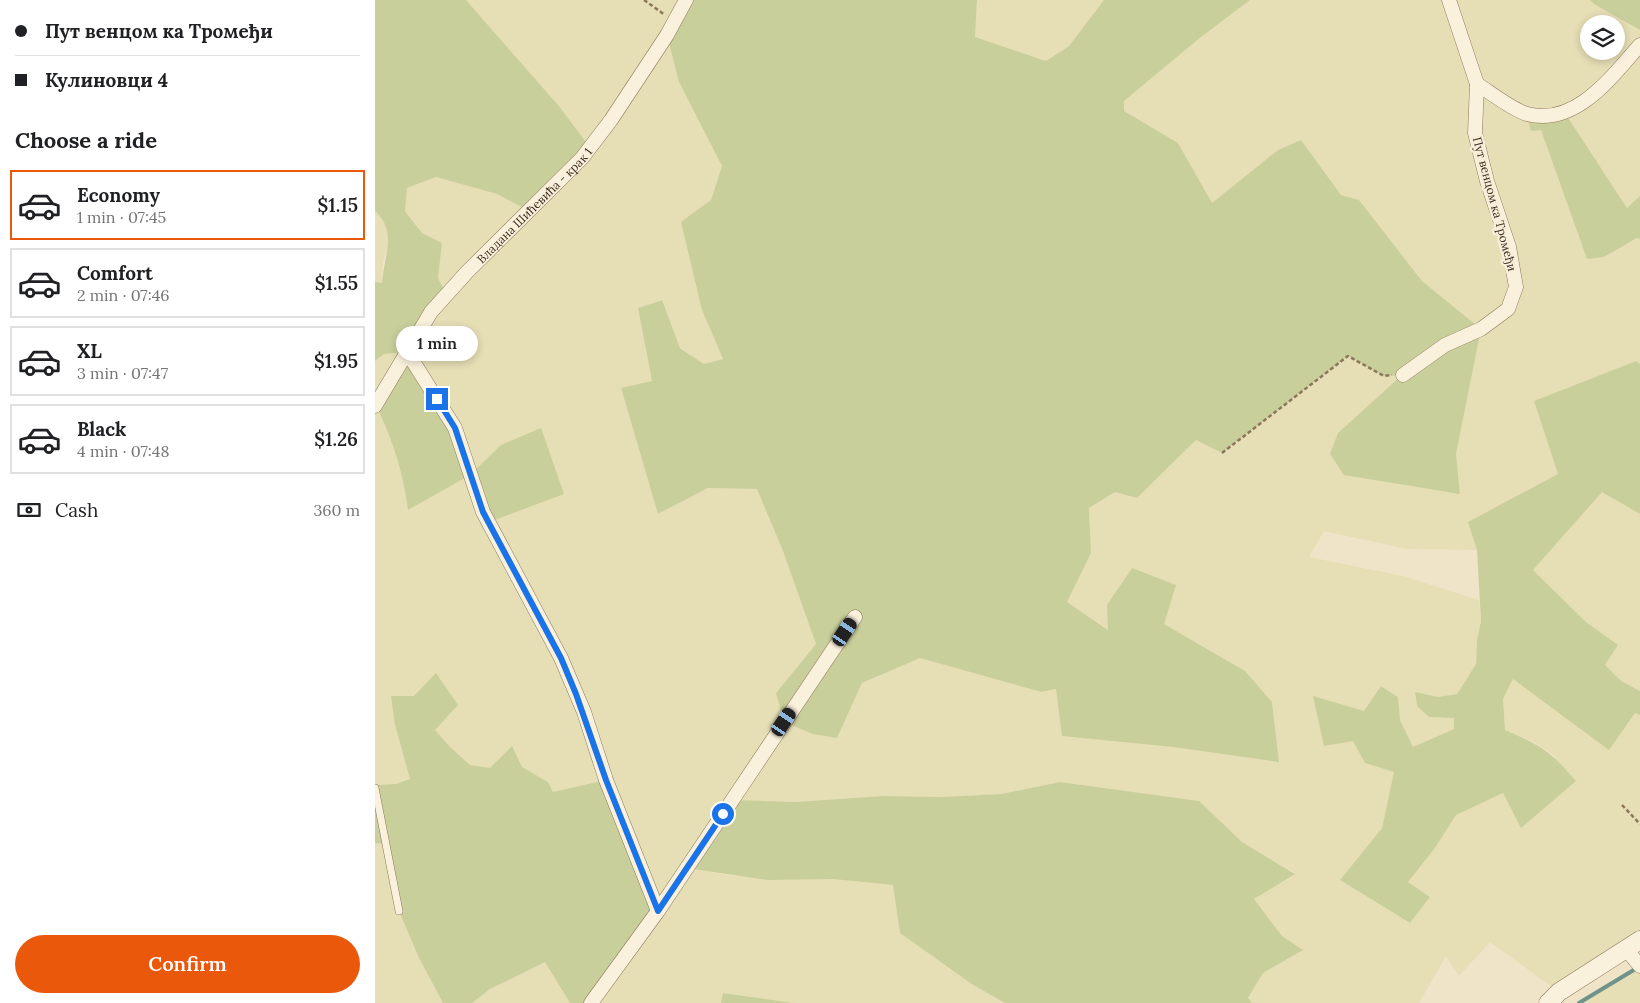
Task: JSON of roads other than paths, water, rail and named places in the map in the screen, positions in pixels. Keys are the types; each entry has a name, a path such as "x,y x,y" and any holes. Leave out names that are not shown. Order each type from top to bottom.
{"street":[{"name":"Владана Шићевића - крак 1","path":"375,406 436,307 467,272 582,158 611,120 675,21 686,0"},
{"path":"1449,0 1477,84 1526,114 1544,116 1565,113 1598,91 1640,45"},
{"name":"Пут венцом ка Тромеђи","path":"1403,375 1445,345 1481,329 1508,309 1516,287 1509,247 1487,181 1475,133 1477,84"},
{"path":"407,352 455,428 483,512 561,658 584,712 606,780 658,911"},
{"path":"591,1003 658,911 855,617"},
{"path":"1548,1003 1559,992 1633,944 1640,966"}],"lane":[{"path":"375,788 399,911"}],"waterway":[{"path":"1579,1003 1637,968"}]}
